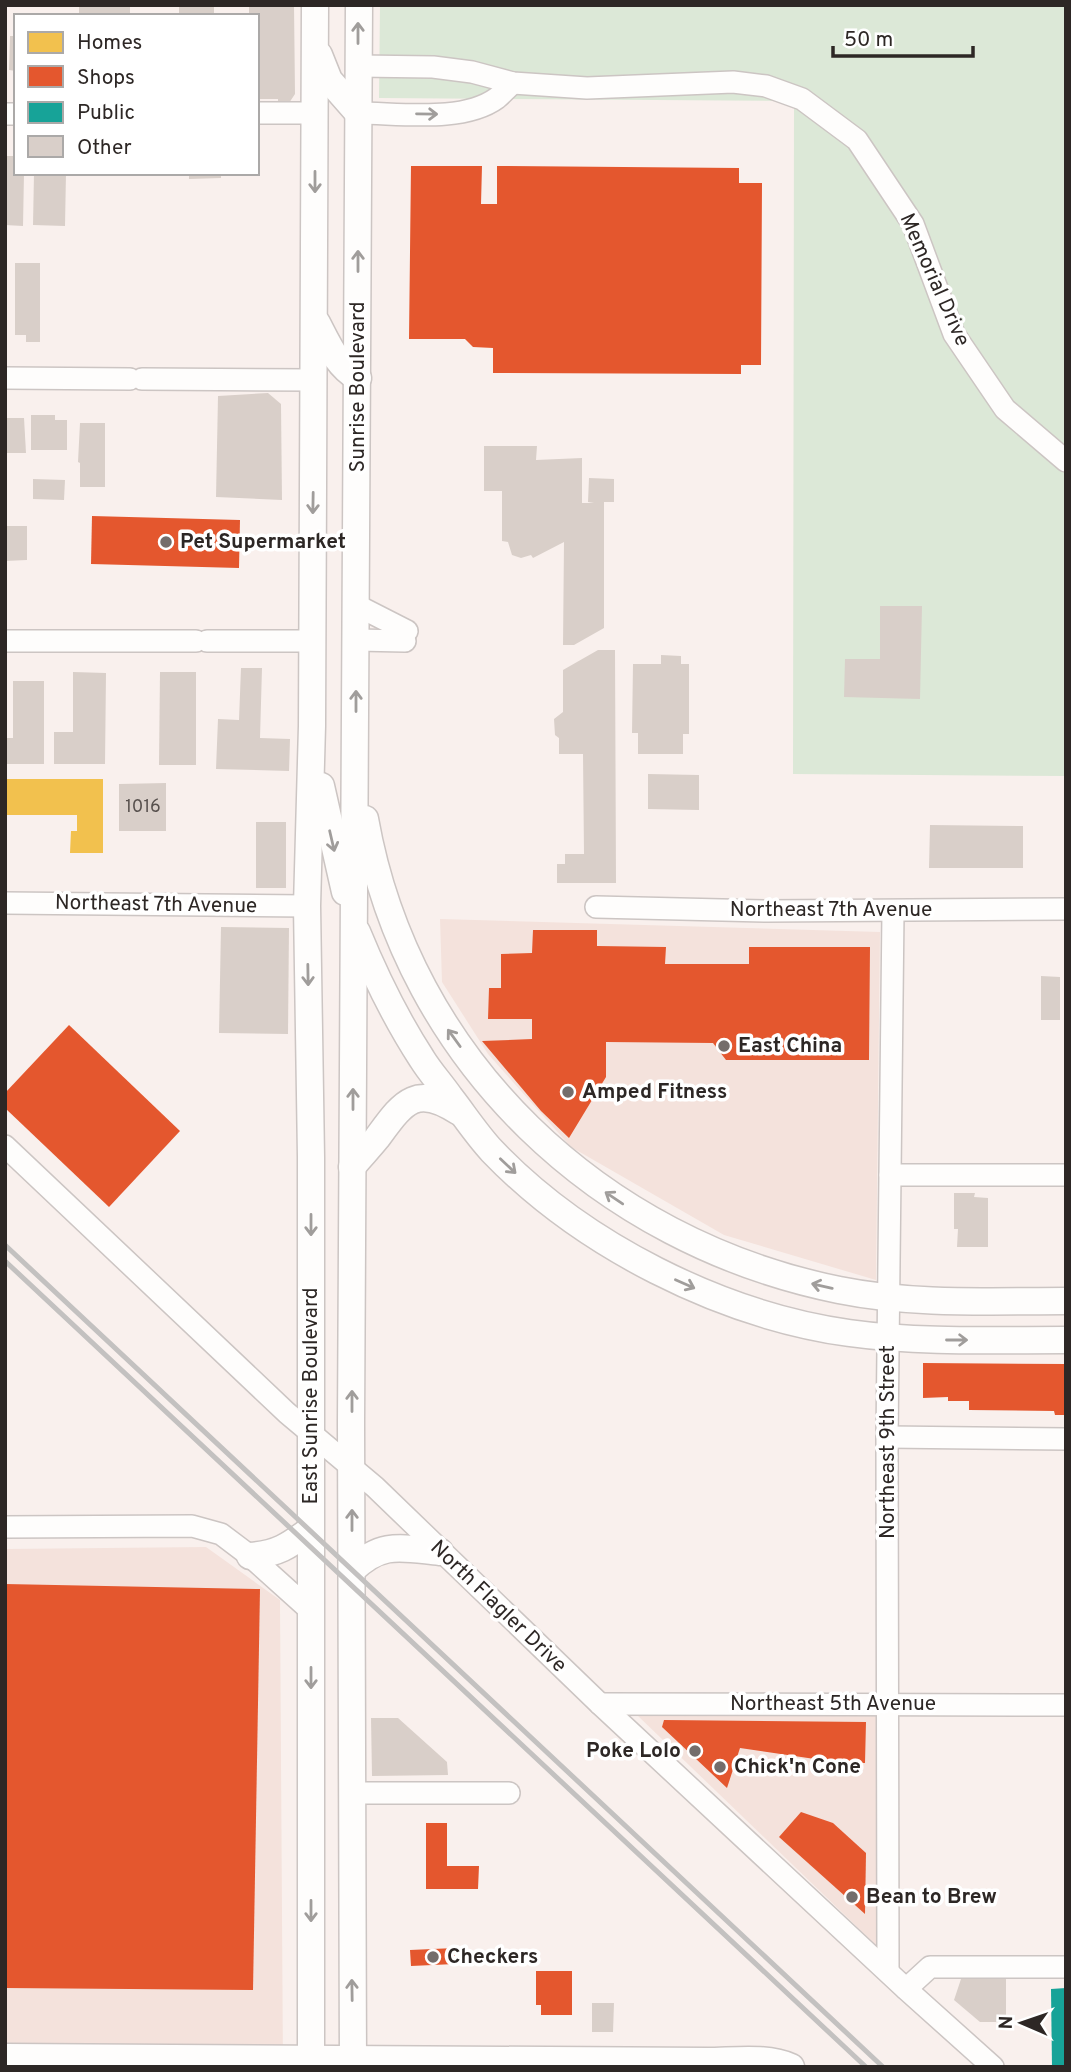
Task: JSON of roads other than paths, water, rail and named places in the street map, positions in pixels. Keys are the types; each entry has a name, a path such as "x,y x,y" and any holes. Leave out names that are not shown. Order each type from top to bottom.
{"main road":[{"name":"Sunrise Boulevard","path":"312,726 315,5"},
{"name":"Sunrise Boulevard","path":"356,769 359,5"},
{"path":"315,47 329,80 358,113"},
{"path":"315,318 335,357 347,372 358,378"},
{"path":"312,726 330,833 354,922 385,996 423,1061 491,1150 545,1197 573,1219 640,1261 678,1281 753,1310 826,1329 889,1338 1066,1340"},
{"name":"East Sunrise Boulevard","path":"311,2062 312,1157 307,906 312,726"},
{"path":"356,769 379,877 419,979 448,1029 481,1074 516,1115 573,1169 631,1210 671,1232 756,1269 831,1289 889,1298 930,1301 1066,1301"},
{"name":"East Sunrise Boulevard","path":"353,2062 352,1167 356,769"},
{"path":"352,1167 389,1119 409,1101 419,1097 432,1098 464,1115"},
{"path":"250,1556 269,1555 279,1551 310,1531"},
{"path":"352,1570 370,1554 383,1549 396,1547 440,1552"},
{"path":"310,1610 327,1631 351,1675"},
{"path":"5,2057 311,2062 764,2062 791,2067"}],"street":[{"name":"Memorial Drive","path":"358,66 433,67 472,72 513,83 587,88 733,82 766,86 802,99 857,140 913,224 954,334 1005,409 1066,461"},
{"path":"358,113 451,114 496,99 513,83"},
{"path":"259,113 315,113"},
{"path":"5,378 315,380"},
{"path":"356,605 406,636 356,640"},
{"path":"5,641 312,641"},
{"name":"Northeast 7th Avenue","path":"5,903 307,906"},
{"name":"Northeast 7th Avenue","path":"596,907 893,912 1066,909"},
{"name":"Northeast 9th Street","path":"888,1971 887,1437 893,912"},
{"name":"North Flagler Drive","path":"5,1146 310,1435 375,1487 600,1704 993,2067"},
{"path":"890,1175 1066,1175"},
{"path":"887,1437 1066,1439"},
{"path":"5,1527 192,1526 221,1534 250,1556 310,1610"},
{"name":"Northeast 5th Avenue","path":"600,1704 1066,1704"},
{"path":"351,1793 509,1793"},
{"path":"906,1989 930,1967 1066,1967"}],"railway":[{"path":"5,1245 883,2067"},
{"path":"5,1261 866,2067"}],"place":[{"name":"Pet Supermarket","path":"166,542"},
{"name":"East China","path":"724,1046"},
{"name":"Amped Fitness","path":"568,1092"},
{"name":"Poke Lolo","path":"695,1751"},
{"name":"Chick'n Cone","path":"720,1767"},
{"name":"Bean to Brew","path":"852,1897"},
{"name":"Checkers","path":"433,1957"}]}
